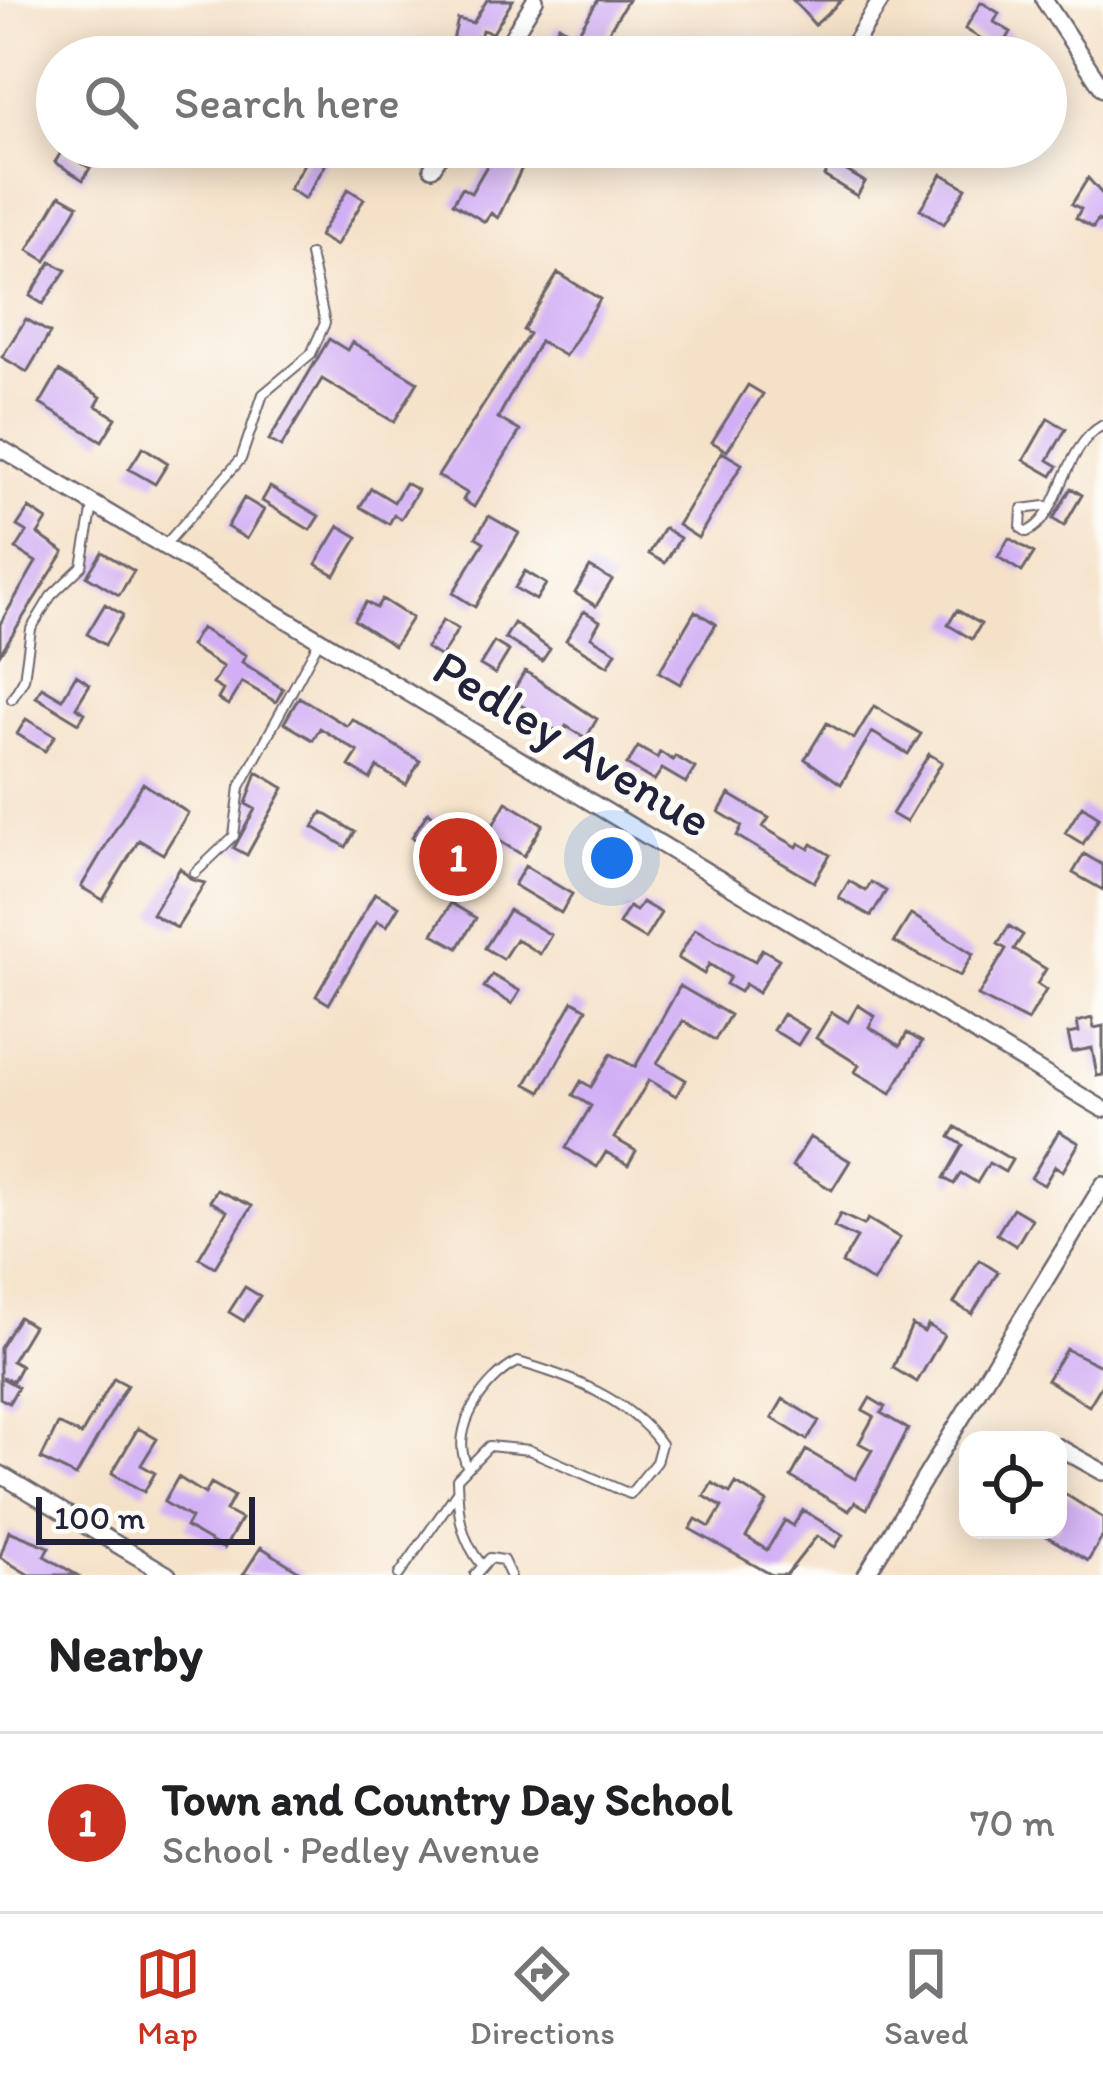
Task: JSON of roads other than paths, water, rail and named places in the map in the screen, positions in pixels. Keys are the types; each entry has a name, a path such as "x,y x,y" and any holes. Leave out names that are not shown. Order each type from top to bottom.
{"street":[{"path":"513,36 535,0"},
{"path":"860,36 881,0"},
{"path":"1044,0 1103,89"},
{"name":"Pedley Avenue","path":"0,448 1103,1109"},
{"path":"866,1575 1103,1185"},
{"path":"1067,1453 1103,1472"},
{"path":"0,1474 168,1575"}],"lane":[{"path":"164,547 241,459 263,394 311,354 325,323 310,256"},
{"path":"1046,506 1075,452 1103,425"},
{"path":"12,699 24,679 31,628 51,596 82,566 94,504"},
{"path":"195,873 234,836 240,787 320,640"},
{"path":"399,1575 458,1490 467,1466 490,1446 511,1446 630,1494 656,1462 661,1444 618,1404 550,1370 518,1361 500,1370 462,1430 459,1447 467,1466"},
{"path":"458,1490 467,1546 482,1565"},
{"path":"475,1575 490,1558 503,1560 510,1575"}],"place":[{"name":"Town and Country Day School","path":"458,857"}]}
